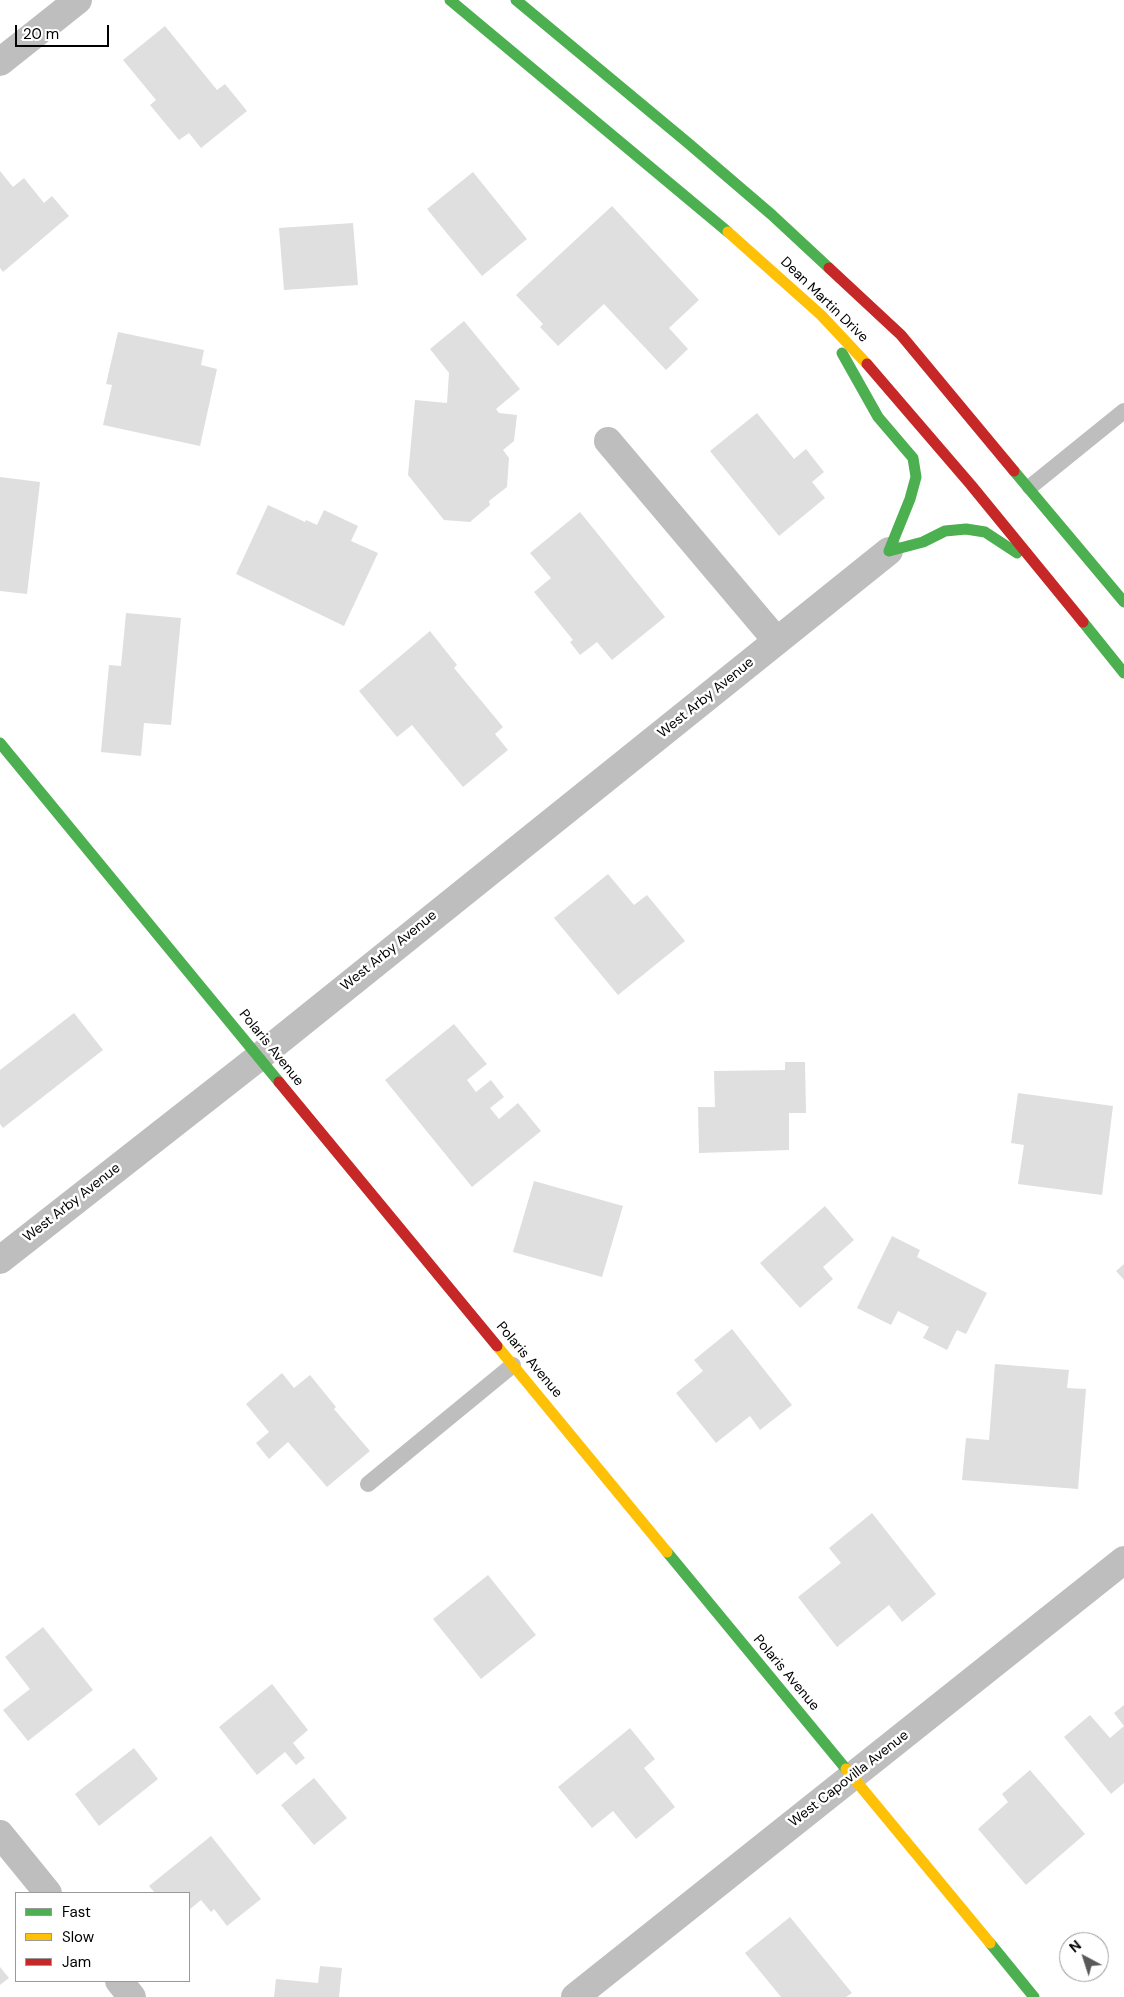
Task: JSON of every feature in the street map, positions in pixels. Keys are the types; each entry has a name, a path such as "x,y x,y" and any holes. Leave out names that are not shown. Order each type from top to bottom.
{"main road":[{"name":"Dean Martin Drive","path":"450,0 759,258 821,316 869,366 1049,579 1124,673"},
{"name":"Dean Martin Drive","path":"516,0 702,155 856,291 901,334 1124,602"},
{"path":"821,316 878,417 913,458 916,477 910,499 889,551"},
{"path":"889,551 923,542 945,531 966,529 985,532 1010,546 1049,579"},
{"name":"Polaris Avenue","path":"0,743 1034,1997"}],"street":[{"path":"0,62 78,0"},
{"path":"608,441 777,640"},
{"name":"West Arby Avenue","path":"0,1260 259,1057 889,551"},
{"name":"West Capovilla Avenue","path":"575,1997 1124,1560"},
{"path":"0,1834 47,1892"},
{"path":"120,1982 132,1997"}],"lane":[{"path":"1030,487 1124,411"},
{"path":"368,1484 513,1366"}],"building":[{"path":"165,26 217,90 225,84 247,111 201,148 189,133 179,140 150,105 156,100 123,60"},
{"path":"0,171 13,187 24,178 44,203 52,196 69,216 3,272 0,268"},
{"path":"473,172 527,239 482,276 427,209"},
{"path":"612,206 699,300 669,328 688,349 666,370 604,304 558,346 540,327 543,324 516,295"},
{"path":"353,223 358,285 284,290 279,228"},
{"path":"464,321 520,389 496,409 499,413 517,415 514,441 503,450 509,458 507,487 489,501 490,505 470,522 444,520 408,475 415,400 447,403 449,373 430,349"},
{"path":"118,332 204,350 201,365 217,369 200,446 103,425 112,385 106,384"},
{"path":"757,413 794,459 806,449 824,472 812,482 825,498 779,536 710,451"},
{"path":"0,477 40,482 27,594 0,591"},
{"path":"268,505 305,522 306,520 317,525 324,510 358,526 351,541 378,553 344,626 236,574"},
{"path":"580,512 665,617 612,660 597,642 580,655 570,642 573,640 534,592 551,578 530,553"},
{"path":"126,613 181,618 171,725 144,723 141,756 101,752 109,665 121,666"},
{"path":"430,631 457,665 454,668 503,727 495,734 508,750 463,787 412,725 397,737 359,691"},
{"path":"608,874 634,905 647,895 685,941 618,995 554,918"},
{"path":"74,1013 103,1050 3,1128 0,1124 0,1070"},
{"path":"454,1024 487,1064 467,1080 476,1092 491,1080 504,1097 490,1108 499,1119 518,1103 541,1131 472,1187 385,1080"},
{"path":"785,1062 805,1062 806,1113 789,1113 789,1150 699,1153 698,1107 715,1107 714,1071 785,1070"},
{"path":"1018,1093 1113,1106 1102,1195 1018,1184 1024,1145 1011,1143"},
{"path":"534,1181 623,1206 602,1277 513,1252"},
{"path":"825,1206 854,1240 823,1267 833,1279 800,1308 760,1263"},
{"path":"892,1236 920,1250 917,1257 987,1293 966,1334 957,1330 947,1350 923,1338 929,1327 898,1311 891,1325 857,1308"},
{"path":"1124,1264 1124,1280 1116,1271"},
{"path":"732,1329 792,1405 760,1430 750,1416 716,1443 676,1393 703,1371 694,1360"},
{"path":"995,1364 1069,1370 1067,1388 1086,1389 1078,1489 962,1480 966,1438 989,1440"},
{"path":"282,1373 294,1388 310,1375 336,1407 334,1409 370,1451 327,1487 288,1442 269,1459 256,1443 269,1432 246,1404"},
{"path":"872,1513 936,1594 902,1622 889,1605 837,1647 798,1597 841,1563 829,1548"},
{"path":"488,1575 536,1635 481,1679 433,1619"},
{"path":"43,1627 93,1690 28,1741 3,1710 30,1689 5,1657"},
{"path":"272,1684 308,1730 293,1743 305,1758 296,1765 285,1752 257,1775 219,1727"},
{"path":"1124,1705 1124,1726 1114,1713"},
{"path":"1090,1715 1110,1738 1124,1726 1124,1783 1111,1794 1064,1737"},
{"path":"630,1728 655,1759 644,1768 675,1807 636,1839 613,1811 592,1828 558,1787"},
{"path":"134,1748 158,1779 99,1826 75,1794"},
{"path":"1030,1770 1085,1834 1026,1885 978,1829 1008,1802 1002,1794"},
{"path":"314,1778 347,1818 314,1845 281,1805"},
{"path":"211,1836 261,1899 227,1926 214,1909 211,1912 201,1900 190,1909 190,1892 154,1892 149,1886"},
{"path":"790,1917 852,1993 846,1997 781,1997 745,1953"},
{"path":"320,1966 342,1968 339,1997 274,1997 276,1979 318,1983"},
{"path":"0,1967 9,1978 0,1985"}],"traffic: fast":[{"path":"450,0 728,232"},
{"path":"516,0 688,143 772,215 829,268"},
{"path":"842,353 878,417 913,458 916,477 910,499 889,551"},
{"path":"1014,471 1124,602"},
{"path":"889,551 923,542 945,531 966,529 985,532 1017,553"},
{"path":"1083,622 1124,673"},
{"path":"0,743 279,1082"},
{"path":"667,1552 846,1769"},
{"path":"990,1943 1034,1997"}],"traffic: slow":[{"path":"728,232 821,315 867,364"},
{"path":"497,1346 667,1552"},
{"path":"846,1769 990,1943"}],"traffic: jam":[{"path":"829,268 901,335 1014,471"},
{"path":"867,364 971,485 1083,622"},
{"path":"279,1082 497,1346"}]}
